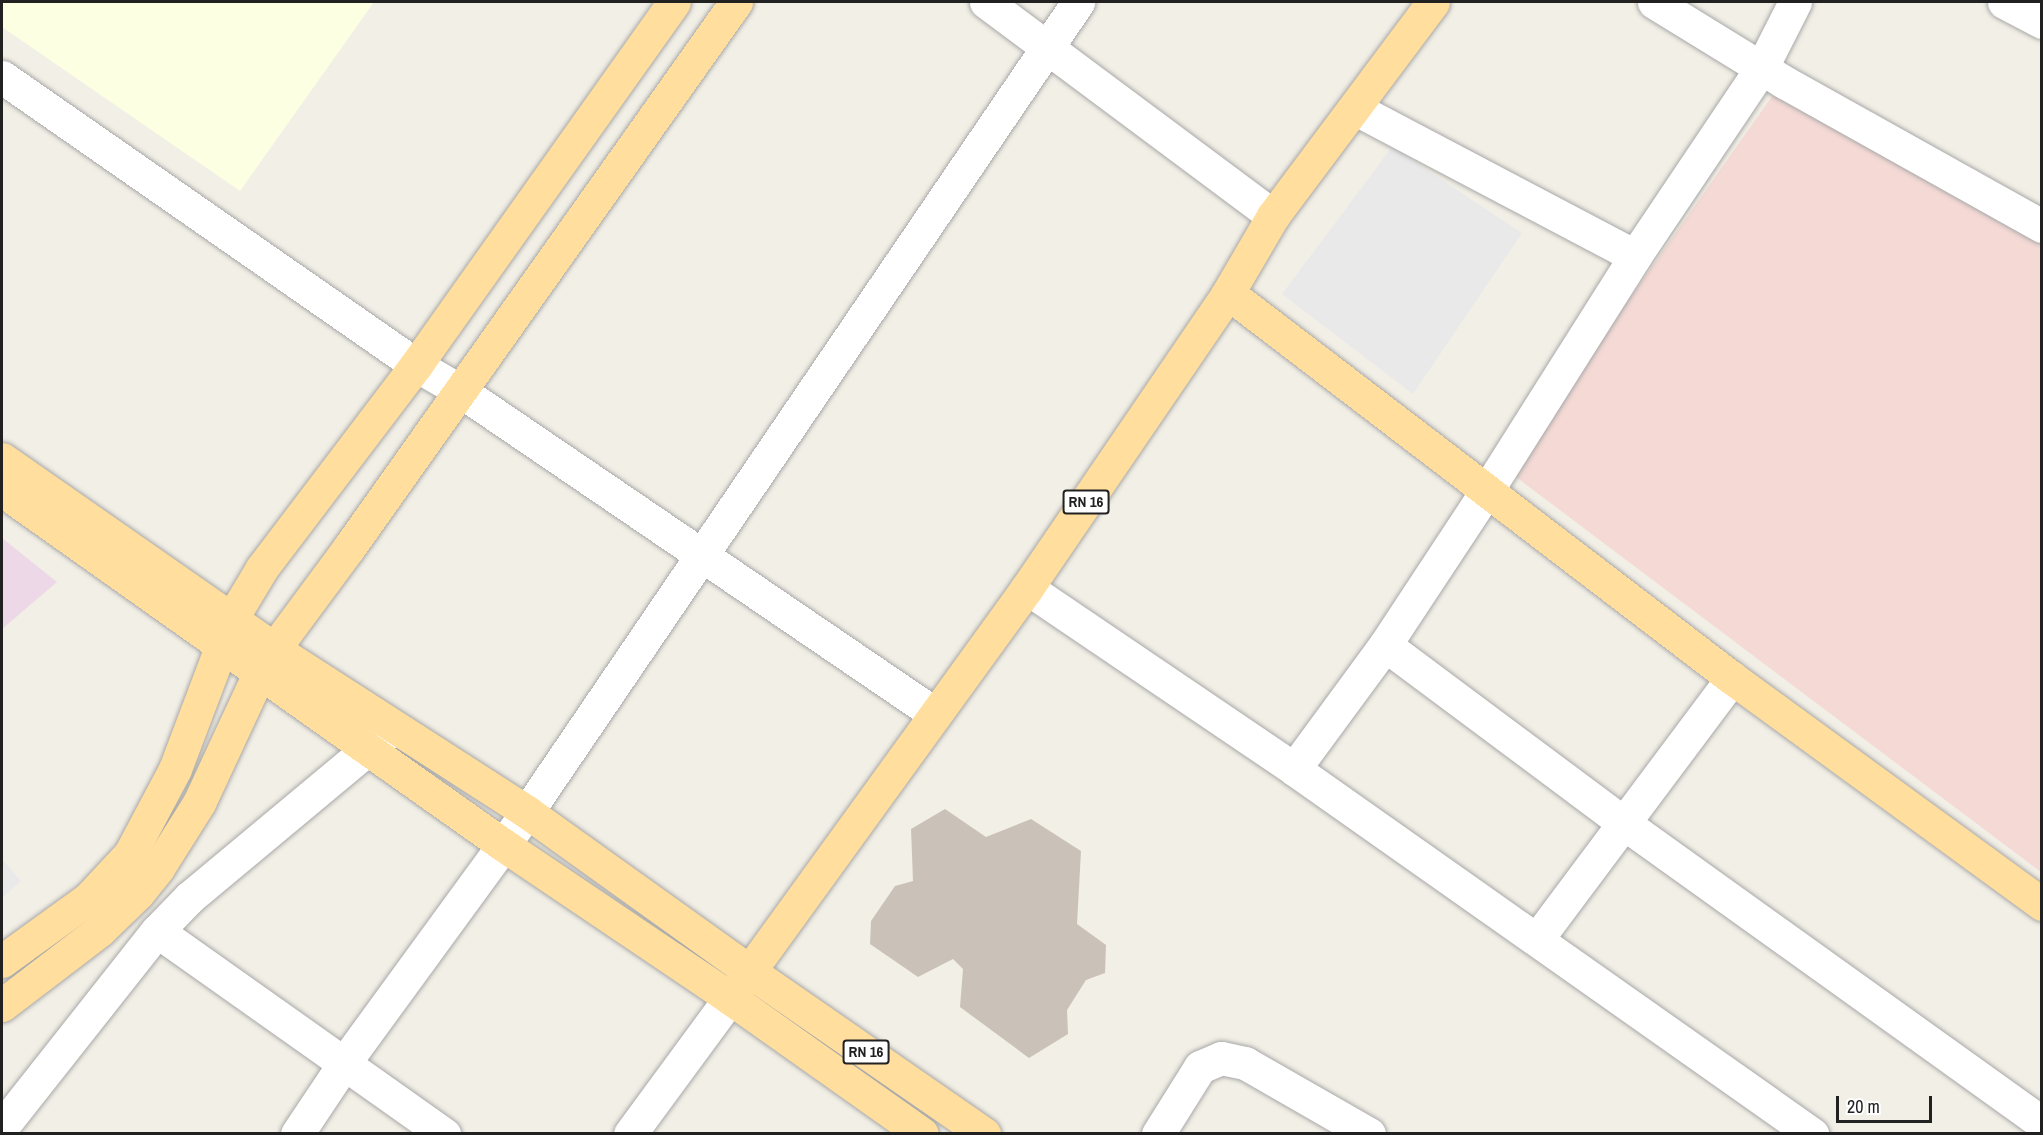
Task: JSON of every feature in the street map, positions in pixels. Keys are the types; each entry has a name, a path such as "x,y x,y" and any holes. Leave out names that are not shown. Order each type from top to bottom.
{"main road":[{"path":"2,962 89,898 130,854 175,770 226,631 262,568 416,365 674,2"},
{"path":"2,1005 100,930 138,893 158,868 199,803 266,661 736,2"},
{"name":"RN 16","path":"922,1134 730,998 1028,588 1228,293 1273,216 1356,109 1433,2"},
{"path":"1228,293 1732,678 2042,904"},
{"path":"2,459 266,661 368,747 502,844 730,998"},
{"path":"2,490 226,631"},
{"path":"266,661 394,726 527,812 749,971"},
{"name":"RN 16","path":"749,971 984,1134"}],"street":[{"path":"986,2 1048,45 1273,216"},
{"path":"297,1134 345,1062 527,812 704,556 1078,2"},
{"path":"1654,2 1762,67 2042,226"},
{"path":"1294,769 1385,645 1486,492 1635,255 1762,67 1795,2"},
{"path":"2004,2 2042,22"},
{"path":"2,77 416,365 459,390 935,714"},
{"path":"1356,109 1635,255"},
{"path":"1028,588 1294,769 1812,1134"},
{"path":"1385,645 1625,824 2042,1123"},
{"path":"1537,939 1732,678"},
{"path":"2,1126 157,931 190,897 394,726"},
{"path":"157,931 444,1134"},
{"path":"630,1134 730,998"},
{"path":"1158,1134 1200,1067 1221,1058 1245,1063 1369,1134"}],"shaded area":[{"path":"2,2 374,2 240,191 2,27"},
{"path":"1780,85 2041,231 2041,872 1508,471"},
{"path":"1392,147 1522,233 1413,394 1282,294"},
{"path":"2,538 57,582 2,629"},
{"path":"2,859 21,881 2,898"}],"building":[{"path":"945,809 986,837 1031,819 1081,851 1077,924 1106,945 1105,973 1086,980 1067,1010 1068,1034 1029,1058 960,1007 963,969 953,959 918,977 870,944 871,921 895,886 913,881 911,829"}]}
